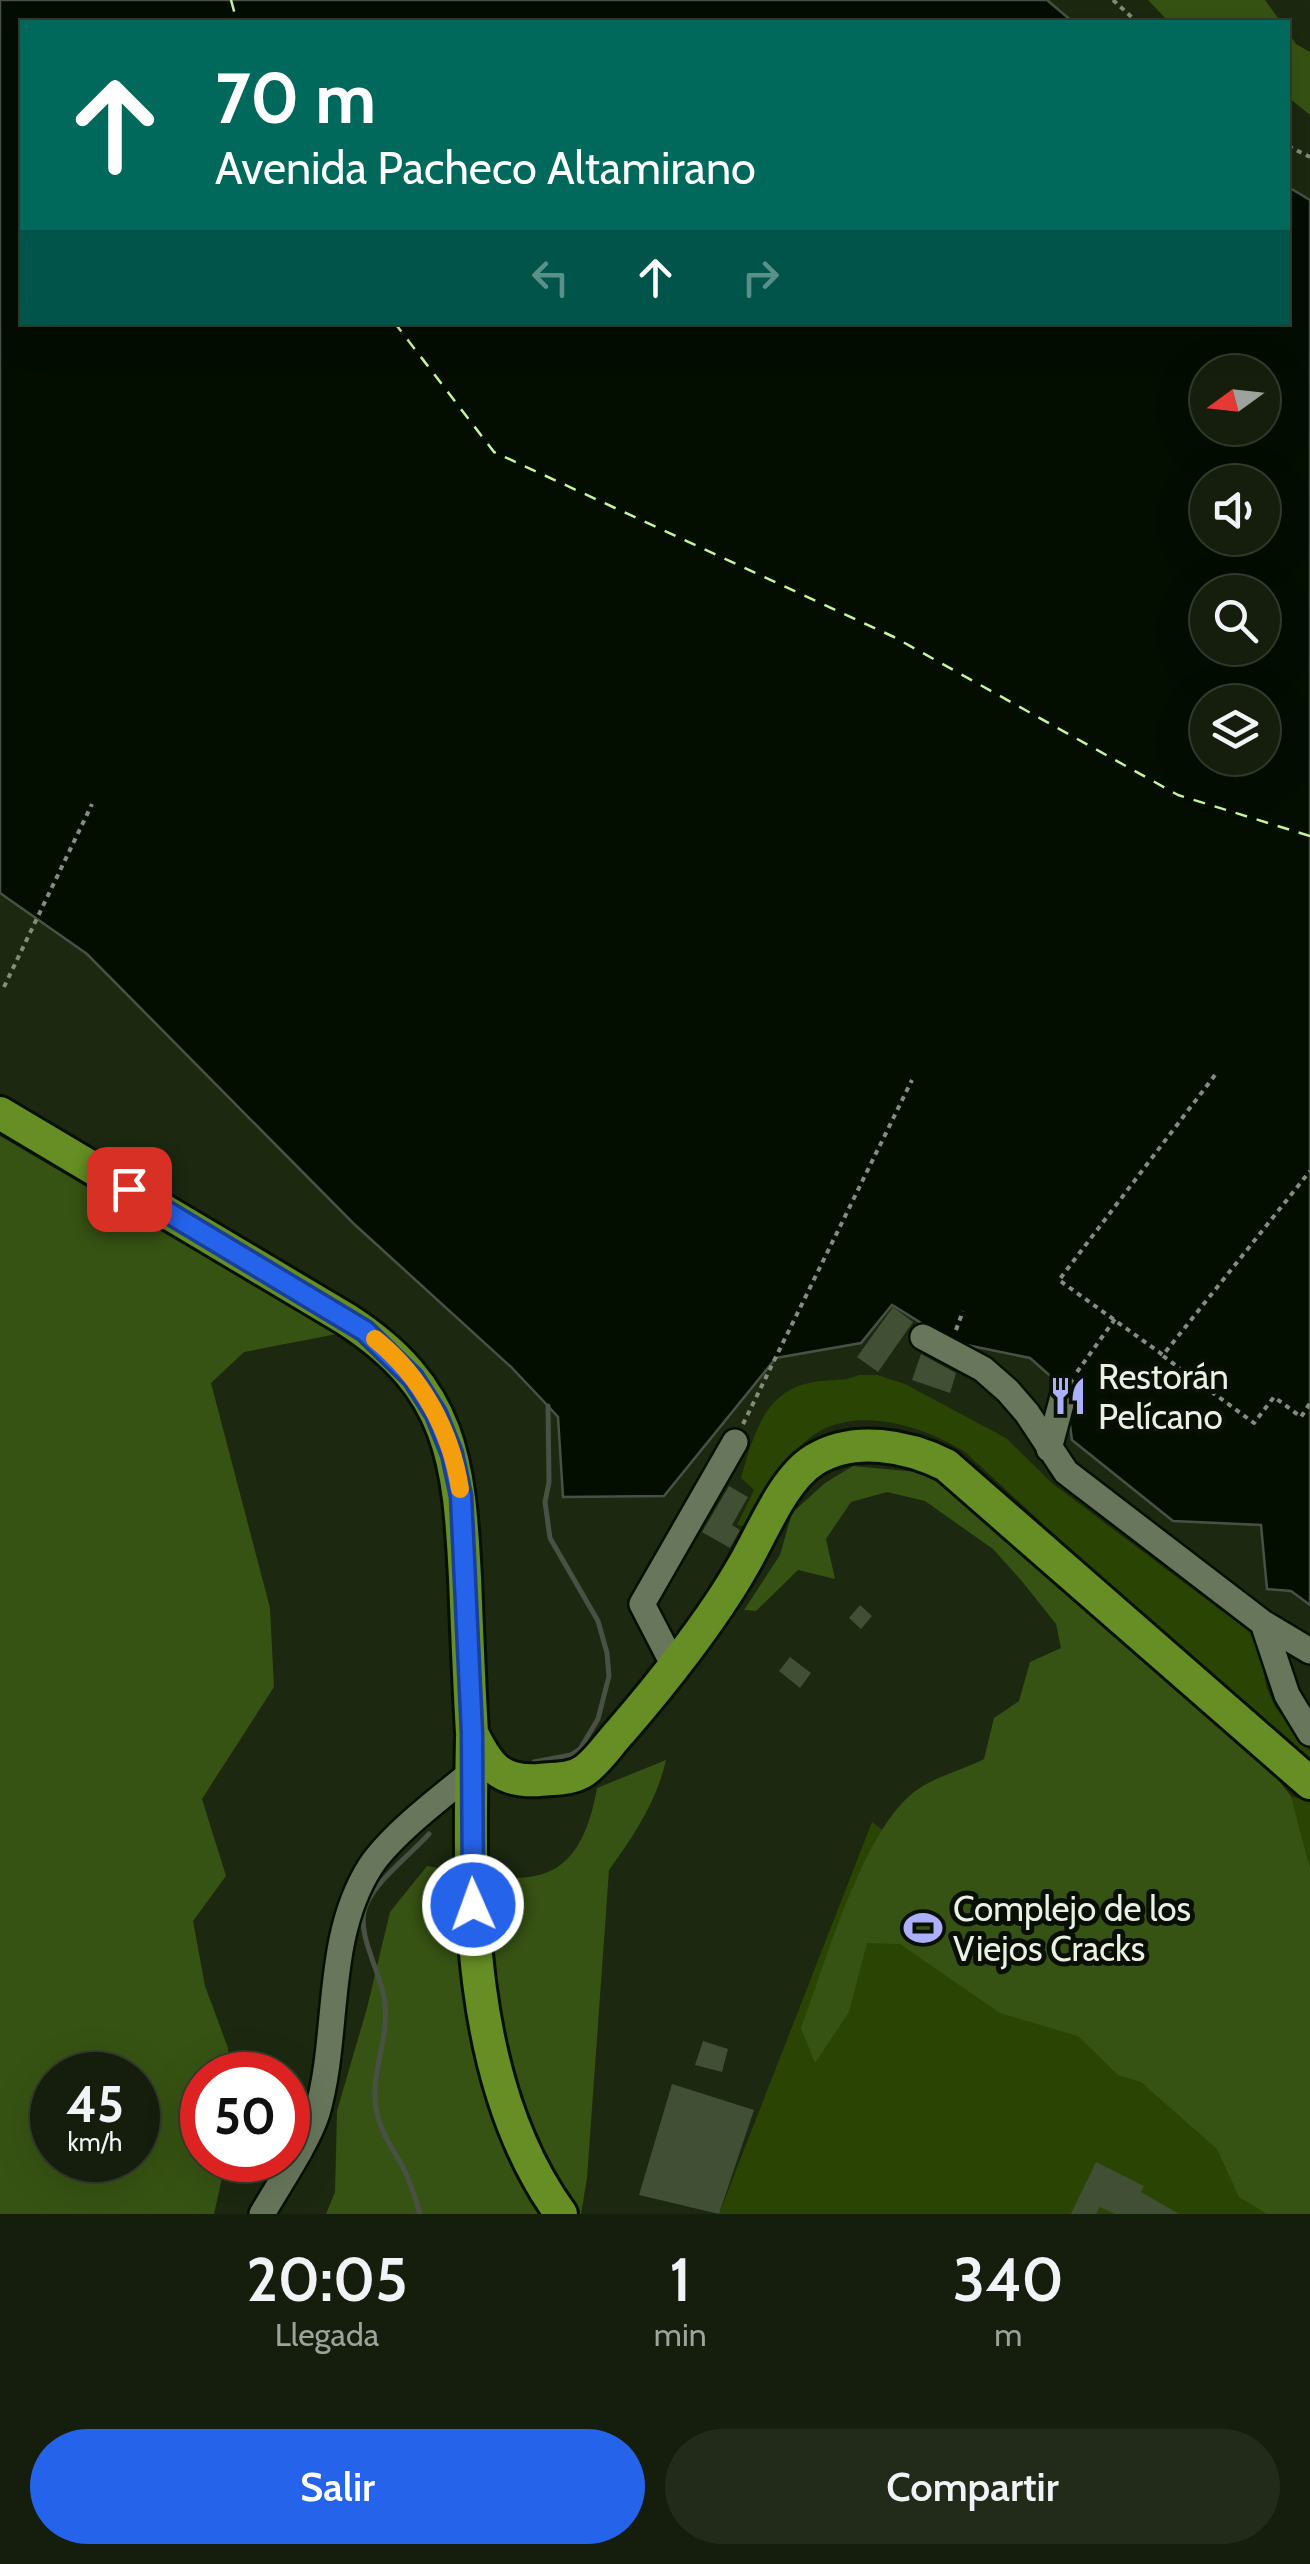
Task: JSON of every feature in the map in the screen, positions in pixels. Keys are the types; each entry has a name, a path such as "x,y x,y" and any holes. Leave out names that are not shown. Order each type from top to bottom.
{"main road":[{"path":"0,1113 346,1319 382,1345 413,1378 440,1424 458,1474 472,1733 474,1914 488,2030 513,2125 561,2214"},
{"path":"472,1733 486,1762 522,1781 570,1777 592,1764 642,1706 737,1577 796,1474 817,1458 872,1446 910,1450 946,1465 1310,1784"}],"street":[{"path":"923,1336 984,1369 996,1380 1027,1413 1066,1472 1263,1623 1310,1652"},
{"path":"1049,1449 1065,1389"},
{"path":"673,1664 642,1604 734,1442"},
{"path":"1263,1623 1286,1695 1310,1733"},
{"path":"262,2214 316,2115 333,2025 339,1956 350,1908 371,1865 428,1806 471,1773"}],"path":[{"path":"1113,0 1135,20"},
{"path":"4,987 92,804"},
{"path":"1215,1075 1059,1280 1254,1423 1274,1397 1301,1416 1310,1404"},
{"path":"734,1442 912,1080"},
{"path":"1163,1356 1310,1171"},
{"path":"952,1342 962,1310"},
{"path":"1065,1389 1115,1318"}],"green space":[{"path":"1148,0 1265,0 1280,20 1167,20"},
{"path":"1290,35 1310,52 1310,115 1290,99"},
{"path":"0,1136 337,1334 244,1352 211,1383 270,1608 274,1687 202,1799 226,1876 193,1921 205,1986 228,2052 180,2052 180,2182 221,2182 214,2214 0,2214"},
{"path":"877,1375 905,1384 1006,1438 1053,1484 1251,1633 1258,1640 1266,1686 1275,1707 1310,1751 1310,1770 965,1452 926,1432 880,1421 858,1421 836,1424 816,1433 778,1476 748,1527 737,1525 754,1490 741,1478 755,1435 769,1409 778,1398 805,1384"},
{"path":"853,1466 928,1473 1016,1536 1276,1777 1291,1796 1310,1868 1310,2214 1267,2214 1239,2197 1217,2149 1141,2082 1118,2075 1078,2036 1000,2013 900,1944 867,1943 849,2012 815,2063 801,2028 847,1901 878,1837 914,1792 984,1759 994,1718 1019,1701 1030,1662 1061,1648 1056,1624 993,1549 925,1501 887,1492 851,1502 826,1539 835,1579 798,1570 756,1611 744,1610 780,1555 792,1513 825,1483"},
{"path":"666,1760 650,1804 609,1870 587,2178 581,2214 326,2214 335,2192 337,2111 390,1912 427,1866 515,1878 558,1867 575,1850 588,1825 597,1788"},
{"path":"1291,1796 1310,1802 1310,1868"},
{"name":"Complejo de los Viejos Cracks","path":"872,1822 1160,2035 1310,2187 1310,2214 719,2214"}],"shaded area":[{"path":"0,0 1047,0 1071,20 20,20 20,325 1290,325 1290,188 1310,200 1310,1605 1291,1591 1267,1589 1261,1525 1173,1521 1072,1440 1065,1389 1030,1358 952,1342 892,1305 861,1343 776,1358 664,1496 563,1497 558,1417 511,1367 353,1223 87,954 0,893"}],"building":[{"path":"893,1307 913,1322 878,1372 857,1357"},
{"path":"921,1354 956,1373 950,1393 912,1380"},
{"path":"729,1486 748,1497 732,1525 740,1530 730,1548 702,1532"},
{"path":"860,1605 872,1616 861,1629 849,1618"},
{"path":"790,1657 811,1673 800,1688 779,1671"},
{"path":"703,2041 728,2049 722,2072 695,2065"},
{"path":"672,2084 754,2110 719,2214 639,2195"},
{"path":"1096,2162 1144,2186 1141,2192 1179,2214 1115,2214 1100,2207 1096,2214 1071,2214"}],"waterway":[{"path":"534,1762 571,1755 580,1749 598,1719 609,1676 598,1621 550,1538 545,1502 549,1482 548,1406"},
{"path":"420,2214 376,2109 375,2083 386,2017 363,1919 369,1898 429,1834"}],"ferry route":[{"path":"231,0 236,20"},
{"path":"396,325 494,452 894,637 1178,795 1310,836"}],"slow traffic":[{"path":"375,1339 413,1378 436,1414 452,1454 460,1489"}],"place":[{"name":"Restorán Pelícano","path":"1068,1396"},
{"name":"Complejo de los Viejos Cracks","path":"923,1928"}],"route":[{"path":"129,1189 365,1331 398,1360 436,1414 452,1454 461,1496 472,1733 473,1905"}]}
